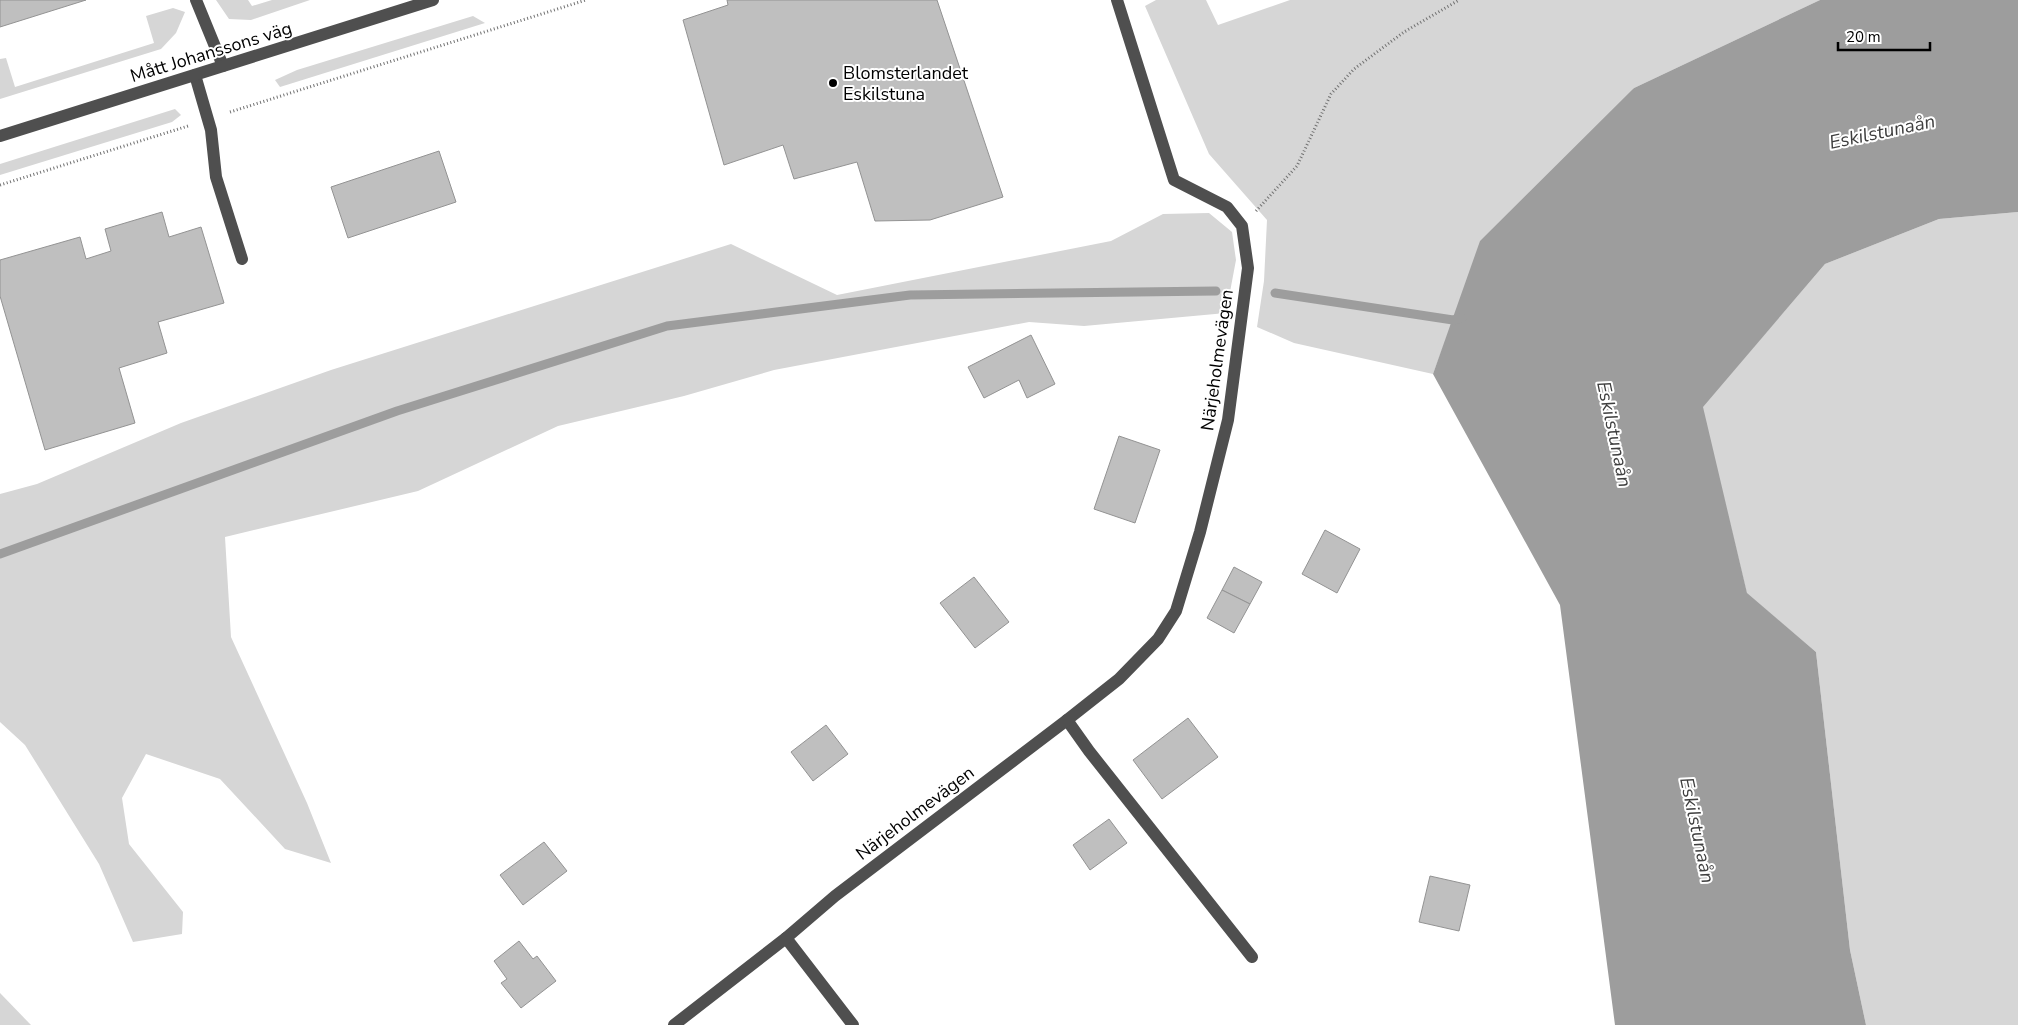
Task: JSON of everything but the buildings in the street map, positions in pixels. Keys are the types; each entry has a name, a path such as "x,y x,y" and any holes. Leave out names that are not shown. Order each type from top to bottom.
{"street":[{"path":"196,0 223,66"},
{"name":"Mått Johanssons väg","path":"0,136 432,0"},
{"path":"1117,0 1174,180 1227,207 1242,226"},
{"path":"196,75 208,119 216,177 242,259"},
{"name":"Närjeholmevägen","path":"674,1025 786,938 835,896 1119,679 1158,639 1176,611 1200,532 1228,420 1248,268 1242,226"},
{"path":"1067,720 1089,751 1252,957"},
{"path":"786,938 853,1025"}],"path":[{"path":"0,185 586,0"},
{"path":"1242,226 1298,166 1330,94 1348,75 1404,32 1460,0"}],"shaded area":[{"path":"216,0 248,0 252,6 272,0 310,0 251,20 229,19"},
{"path":"1156,0 1206,0 1218,25 1290,0 1820,0 1634,88 1453,320 1433,374 1294,343 1257,327 1264,281 1267,220 1209,154 1145,6"},
{"path":"173,8 185,12 176,33 161,49 0,99 0,59 6,58 15,87 154,43 146,16"},
{"path":"473,16 485,23 280,87 275,80 297,70"},
{"path":"175,109 181,115 172,122 0,175 0,164"},
{"path":"2018,212 2018,1025 1866,1025 1850,950 1816,652 1747,594 1702,407 1825,264 1939,219"},
{"path":"1209,213 1232,232 1236,260 1226,313 1084,326 1029,322 774,370 684,396 558,426 418,491 225,537 231,637 307,803 331,863 285,849 220,779 146,754 122,798 129,844 183,912 182,934 133,942 99,864 25,745 0,722 0,494 37,484 181,423 331,370 731,244 837,295 1111,241 1163,214"},
{"path":"0,993 31,1025 0,1025"}],"water":[{"name":"Eskilstunaån","path":"1820,0 2018,0 2018,212 1939,219 1825,264 1703,407 1747,593 1816,652 1850,950 1866,1025 1615,1025 1560,605 1433,374 1480,241 1634,88"}],"waterway":[{"path":"0,554 397,411 667,326 910,295 1216,291"},
{"path":"1275,293 1453,320 1462,318"}],"place":[{"name":"Blomsterlandet Eskilstuna","path":"833,83"}]}
